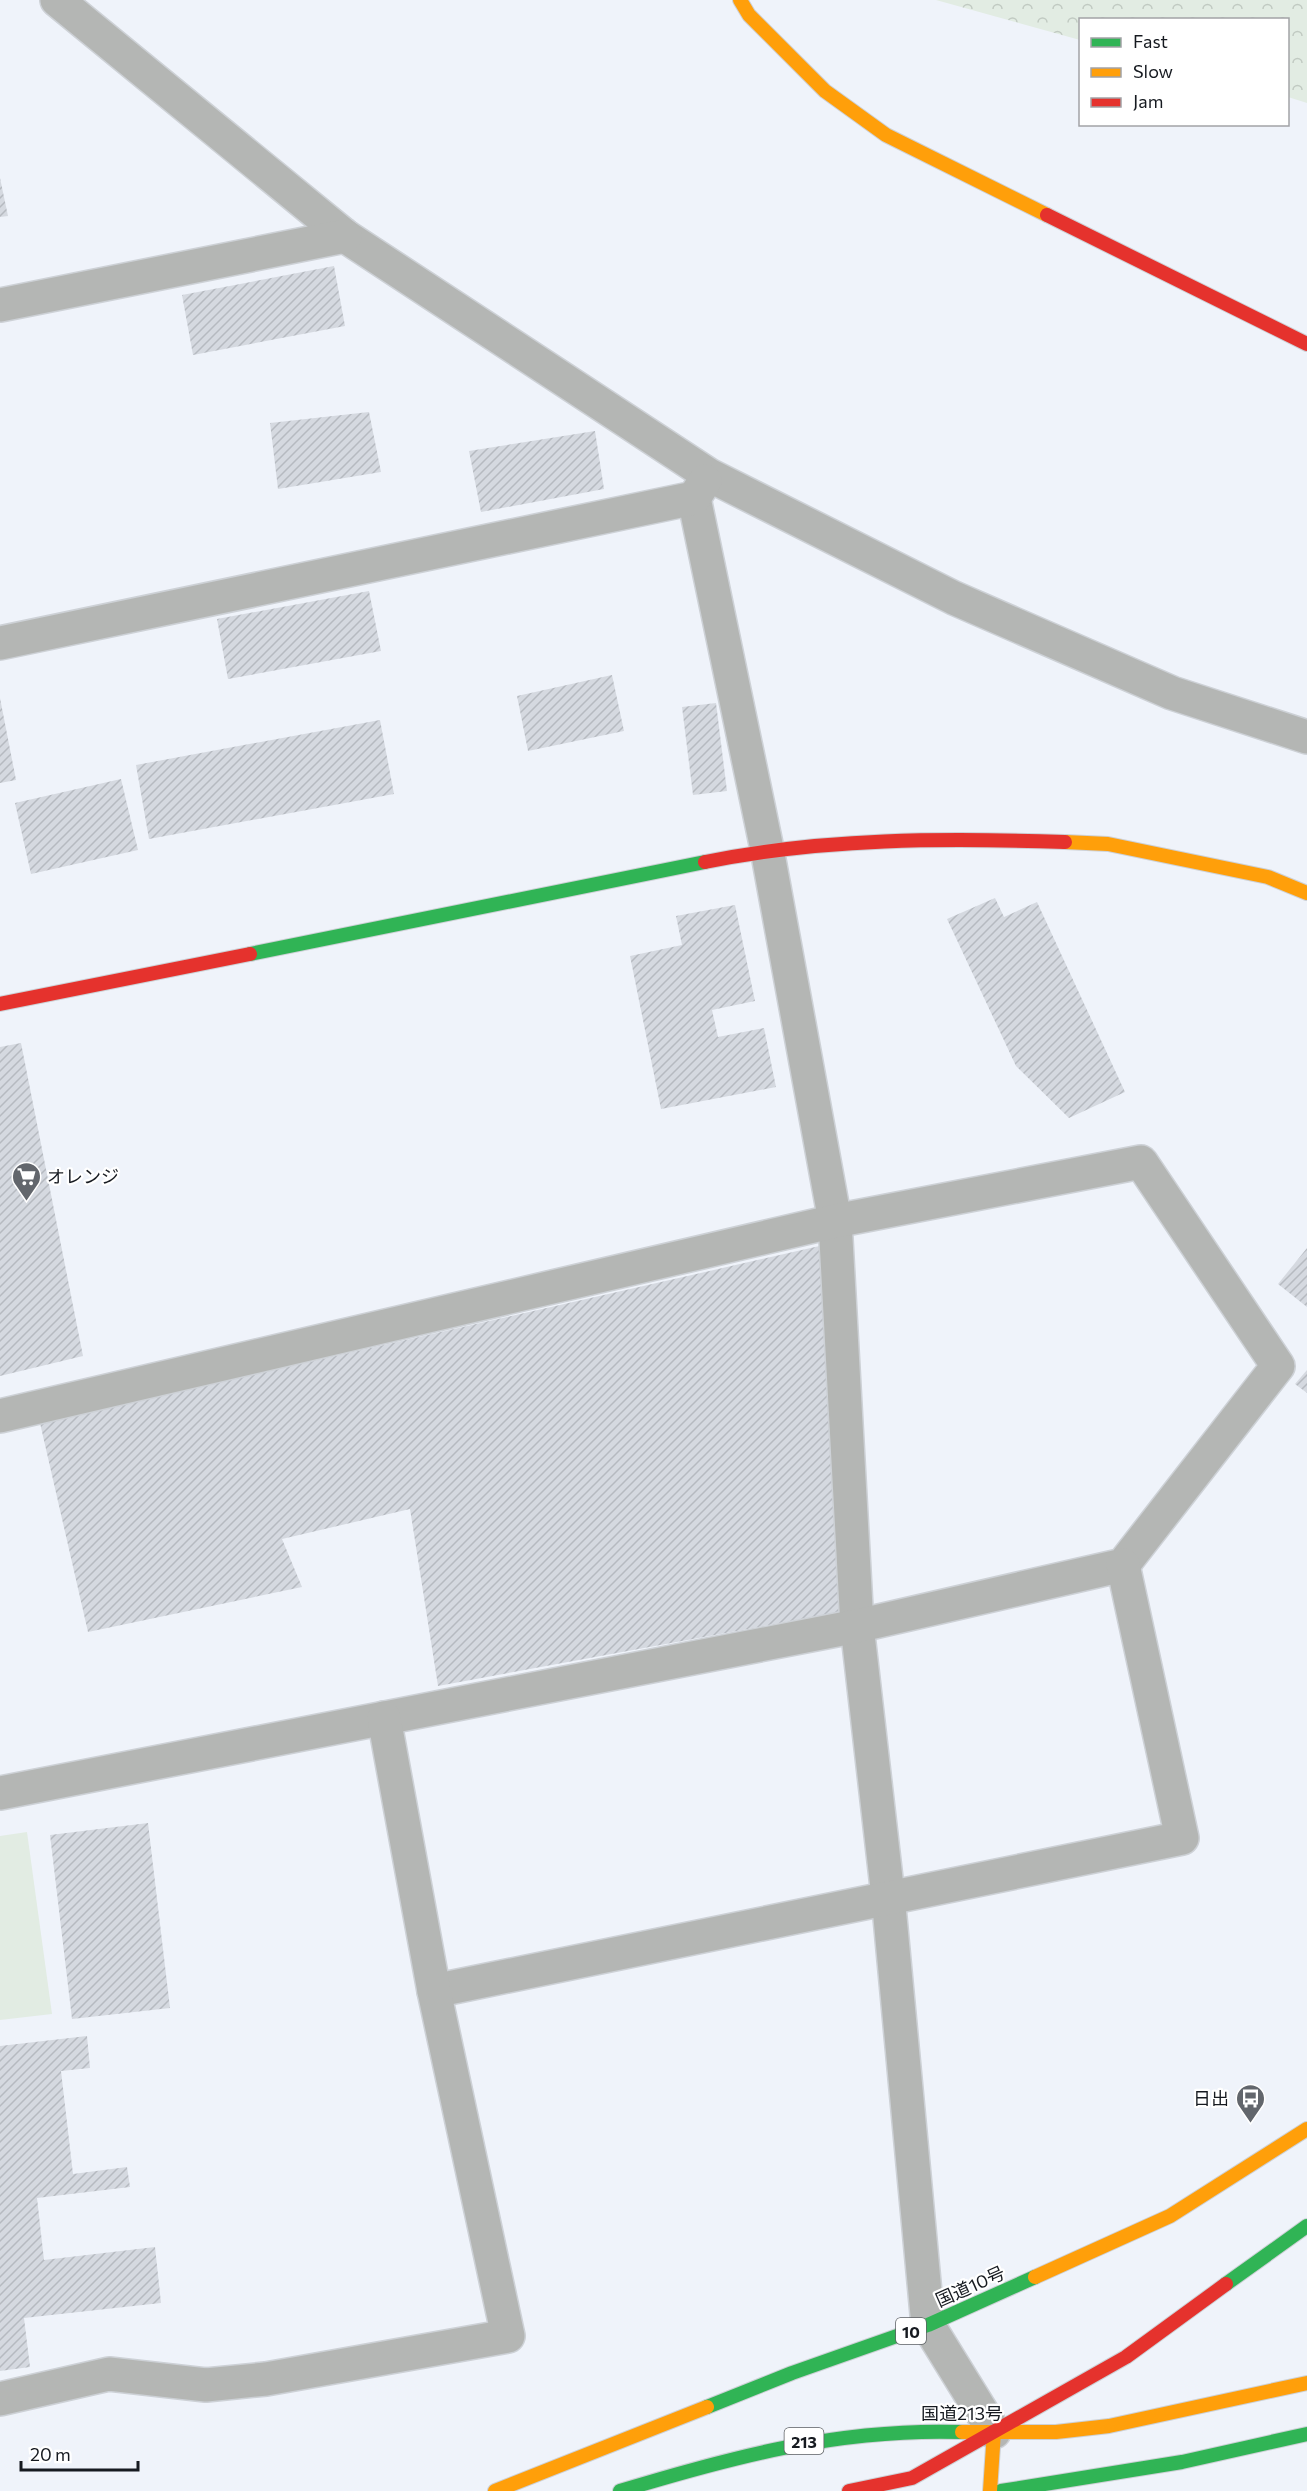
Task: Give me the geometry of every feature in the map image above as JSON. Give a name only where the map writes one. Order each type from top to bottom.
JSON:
[{"type":"main road","points":[[740,0],[749,15],[825,91],[885,135],[1307,344]]},
{"type":"main road","points":[[0,1004],[767,849],[952,838],[1108,844],[1268,877],[1307,893]]},
{"type":"main road","name":"国道10号","points":[[495,2491],[792,2373],[928,2325],[1170,2216],[1307,2129]]},
{"type":"main road","points":[[849,2491],[912,2478],[1126,2357],[1307,2226]]},
{"type":"main road","name":"国道213号","points":[[620,2491],[754,2451],[814,2439],[886,2432],[1080,2430],[1168,2415],[1307,2383]]},
{"type":"main road","points":[[990,2491],[994,2432]]},
{"type":"main road","points":[[1001,2491],[1182,2462],[1307,2434]]},
{"type":"street","points":[[57,0],[345,236],[701,487],[1172,693],[1307,737]]},
{"type":"street","points":[[0,305],[345,236]]},
{"type":"street","points":[[0,643],[701,487]]},
{"type":"street","points":[[701,487],[835,1221],[856,1626],[888,1896],[928,2325],[994,2432]]},
{"type":"street","points":[[0,1416],[835,1221],[1141,1162],[1278,1366],[1123,1565],[856,1626],[0,1793]]},
{"type":"street","points":[[434,1991],[888,1896],[1182,1838],[1123,1565]]},
{"type":"street","points":[[0,2399],[109,2374],[206,2385],[266,2379],[508,2336],[434,1991],[384,1718]]},
{"type":"green space","points":[[936,0],[1307,0],[1307,103],[1289,97],[1289,18],[1079,18],[1079,40]]},
{"type":"green space","points":[[27,1832],[52,2014],[0,2020],[0,1836]]},
{"type":"building","points":[[0,178],[8,216],[0,217]]},
{"type":"building","points":[[334,266],[345,326],[193,355],[182,295]]},
{"type":"building","points":[[369,412],[381,472],[278,489],[270,423]]},
{"type":"building","points":[[595,431],[604,489],[481,512],[469,451]]},
{"type":"building","points":[[369,591],[381,651],[228,679],[217,619]]},
{"type":"building","points":[[612,675],[624,731],[528,751],[517,696]]},
{"type":"building","points":[[0,698],[16,780],[0,783]]},
{"type":"building","points":[[716,703],[727,791],[693,795],[682,707]]},
{"type":"building","points":[[380,720],[394,794],[149,839],[136,765]]},
{"type":"building","points":[[121,779],[138,850],[31,874],[15,803]]},
{"type":"building","points":[[995,898],[1004,917],[1037,902],[1125,1092],[1069,1118],[1016,1066],[947,919]]},
{"type":"building","points":[[735,905],[755,1001],[712,1010],[718,1037],[764,1028],[776,1087],[661,1109],[630,956],[682,945],[676,916]]},
{"type":"building","name":"オレンジ","points":[[21,1043],[83,1356],[0,1376],[0,1047]]},
{"type":"building","points":[[824,1245],[845,1611],[438,1686],[410,1509],[282,1539],[302,1587],[88,1632],[40,1423]]},
{"type":"building","points":[[1307,1248],[1307,1307],[1278,1284]]},
{"type":"building","points":[[1307,1370],[1307,1393],[1295,1384]]},
{"type":"building","points":[[148,1823],[170,2008],[72,2019],[50,1835]]},
{"type":"building","points":[[87,2036],[90,2068],[61,2071],[73,2174],[127,2167],[130,2187],[37,2198],[44,2260],[155,2247],[161,2303],[24,2318],[30,2367],[0,2371],[0,2046]]},
{"type":"traffic: fast","points":[[250,954],[705,862]]},
{"type":"traffic: fast","points":[[1226,2284],[1307,2226]]},
{"type":"traffic: fast","points":[[707,2407],[792,2373],[928,2325],[1035,2277]]},
{"type":"traffic: fast","points":[[620,2491],[705,2466],[789,2447],[874,2435],[962,2432]]},
{"type":"traffic: fast","points":[[1001,2491],[1182,2462],[1307,2434]]},
{"type":"traffic: slow","points":[[740,0],[749,15],[825,91],[886,135],[1047,215]]},
{"type":"traffic: slow","points":[[1065,842],[1108,844],[1268,877],[1307,893]]},
{"type":"traffic: slow","points":[[1035,2277],[1170,2216],[1307,2129]]},
{"type":"traffic: slow","points":[[962,2432],[1056,2432],[1109,2426],[1307,2383]]},
{"type":"traffic: slow","points":[[495,2491],[707,2407]]},
{"type":"traffic: slow","points":[[990,2491],[994,2432]]},
{"type":"traffic: jam","points":[[1047,215],[1307,344]]},
{"type":"traffic: jam","points":[[705,862],[749,854],[839,844],[929,840],[1065,842]]},
{"type":"traffic: jam","points":[[0,1004],[250,954]]},
{"type":"traffic: jam","points":[[849,2491],[912,2478],[1126,2357],[1226,2284]]},
{"type":"place","name":"オレンジ","points":[[26,1202]]},
{"type":"place","name":"日出","points":[[1250,2124]]}]
